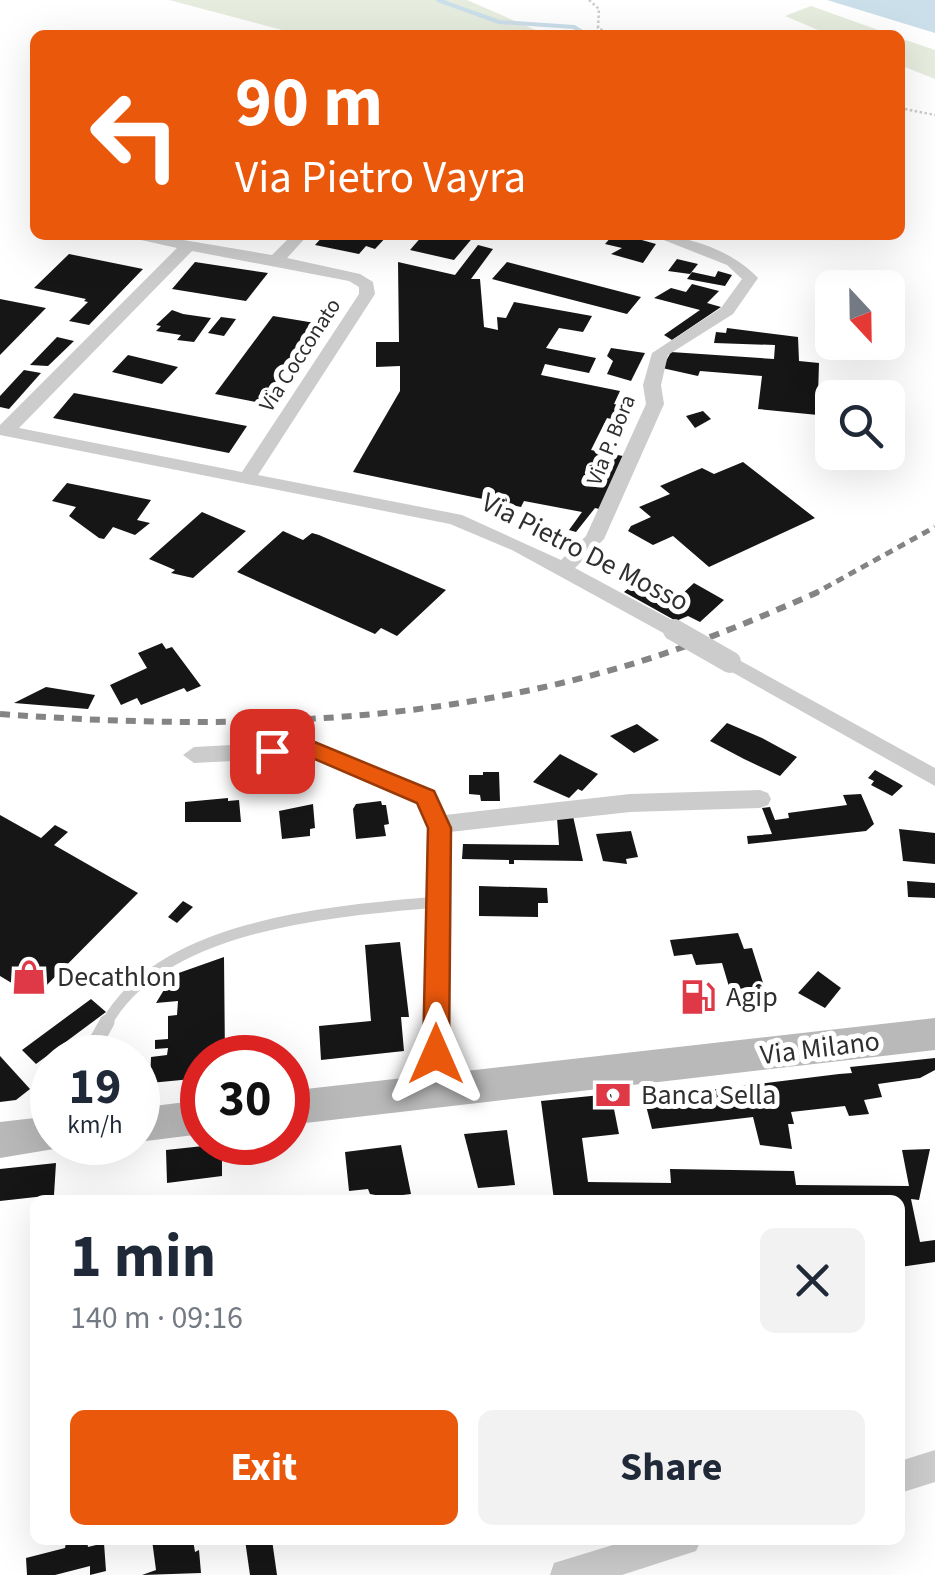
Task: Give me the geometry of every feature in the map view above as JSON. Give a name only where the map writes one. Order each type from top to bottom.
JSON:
[{"type":"main road","name":"Via Milano","points":[[310,1105],[935,1034]]},
{"type":"street","points":[[158,240],[276,260],[295,240]]},
{"type":"street","name":"Via P. Bora","points":[[562,570],[594,539],[655,404],[652,385],[660,353],[728,311],[750,278],[732,262],[673,240]]},
{"type":"street","points":[[3,430],[189,245]]},
{"type":"street","name":"Via Cocconato","points":[[247,478],[367,294],[366,284],[354,277],[276,260]]},
{"type":"street","name":"Via Pietro De Mosso","points":[[3,430],[455,519],[485,529],[674,630],[935,778]]},
{"type":"street","points":[[194,755],[312,749],[426,797],[439,828],[436,1091]]},
{"type":"street","points":[[439,828],[450,822],[630,803],[760,799]]},
{"type":"street","points":[[905,1475],[935,1466]]},
{"type":"street","points":[[566,1575],[668,1545]]},
{"type":"lane","points":[[101,1035],[130,988],[207,944],[352,909],[438,902]]},
{"type":"path","points":[[589,0],[599,9],[598,28],[602,30]]},
{"type":"path","points":[[905,109],[935,116]]},
{"type":"shaded area","points":[[169,0],[467,0],[536,30],[282,30]]},
{"type":"shaded area","points":[[811,6],[878,30],[818,30],[785,16]]},
{"type":"shaded area","points":[[905,40],[935,50],[935,79],[905,67]]},
{"type":"water","points":[[827,0],[935,0],[935,33]]},
{"type":"building","points":[[320,240],[383,240],[375,249],[366,246],[359,254],[315,245]]},
{"type":"building","points":[[419,240],[471,240],[454,260],[410,250]]},
{"type":"building","points":[[609,240],[642,240],[656,244],[643,263],[611,254],[622,248],[605,244]]},
{"type":"building","points":[[478,245],[493,249],[471,279],[480,279],[484,327],[498,330],[497,317],[506,318],[514,302],[592,316],[583,332],[559,328],[546,348],[596,358],[589,373],[545,364],[541,375],[620,391],[614,404],[626,407],[620,421],[607,418],[591,450],[623,456],[599,509],[595,508],[576,532],[569,530],[582,512],[524,501],[521,507],[353,472],[400,391],[400,366],[376,367],[376,342],[399,342],[398,262],[455,275]]},
{"type":"building","points":[[69,254],[143,269],[89,325],[69,321],[88,302],[86,299],[34,288]]},
{"type":"building","points":[[677,259],[698,264],[690,274],[668,271]]},
{"type":"building","points":[[195,262],[268,273],[246,301],[172,289]]},
{"type":"building","points":[[507,262],[641,297],[627,314],[492,279]]},
{"type":"building","points":[[718,271],[732,275],[725,286],[687,279],[692,272],[715,277]]},
{"type":"building","points":[[692,284],[719,291],[707,303],[721,307],[672,340],[664,335],[700,310],[654,298],[671,288],[686,292]]},
{"type":"building","points":[[0,299],[46,308],[0,355]]},
{"type":"building","points":[[172,310],[211,318],[194,342],[177,340],[181,335],[156,331],[161,326],[156,325]]},
{"type":"building","points":[[273,316],[321,324],[266,404],[215,394]]},
{"type":"building","points":[[221,317],[236,319],[224,336],[208,333]]},
{"type":"building","points":[[727,328],[798,337],[799,361],[819,363],[815,415],[758,409],[762,376],[700,371],[698,376],[662,368],[671,352],[774,359],[775,345],[714,343],[716,332],[726,333]]},
{"type":"building","points":[[57,337],[74,341],[48,366],[30,365]]},
{"type":"building","points":[[611,348],[645,353],[631,381],[607,374],[613,361],[607,356]]},
{"type":"building","points":[[128,355],[178,367],[162,384],[112,372]]},
{"type":"building","points":[[24,370],[41,373],[9,409],[0,407],[0,396]]},
{"type":"building","points":[[74,393],[247,426],[229,453],[53,418]]},
{"type":"building","points":[[703,411],[711,419],[695,428],[686,416]]},
{"type":"building","points":[[743,462],[815,518],[709,567],[673,536],[653,545],[628,531],[651,517],[639,507],[670,494],[660,486],[702,468],[714,474]]},
{"type":"building","points":[[67,483],[151,500],[137,520],[150,523],[135,535],[113,527],[104,539],[99,538],[69,516],[76,507],[52,501]]},
{"type":"building","points":[[202,512],[246,531],[193,578],[171,573],[175,570],[149,559]]},
{"type":"building","points":[[283,531],[303,540],[312,533],[319,535],[446,590],[397,636],[381,628],[375,634],[237,572]]},
{"type":"building","points":[[636,582],[649,594],[658,585],[680,596],[694,583],[724,600],[700,622],[688,616],[676,621],[624,592]]},
{"type":"building","points":[[162,643],[166,649],[172,647],[201,686],[187,692],[184,688],[141,705],[137,698],[121,705],[110,685],[147,668],[138,653]]},
{"type":"building","points":[[46,687],[95,695],[88,709],[14,703]]},
{"type":"building","points":[[727,723],[797,757],[780,776],[744,759],[710,741]]},
{"type":"building","points":[[637,724],[659,740],[634,753],[610,736]]},
{"type":"building","points":[[560,754],[598,774],[569,798],[533,782]]},
{"type":"building","points":[[875,770],[903,786],[892,796],[871,785],[874,781],[868,778]]},
{"type":"building","points":[[499,772],[500,801],[481,801],[480,795],[469,794],[469,775]]},
{"type":"building","points":[[861,794],[874,824],[866,831],[748,844],[747,836],[772,834],[762,808],[770,807],[775,820],[789,818],[788,813],[847,805],[843,795]]},
{"type":"building","points":[[239,800],[241,822],[185,822],[185,802]]},
{"type":"building","points":[[381,801],[386,805],[389,824],[384,825],[386,836],[356,839],[356,804]]},
{"type":"building","points":[[313,804],[315,828],[310,829],[310,836],[282,839],[279,811]]},
{"type":"building","points":[[0,815],[41,838],[55,825],[68,832],[54,845],[138,893],[35,997],[0,976]]},
{"type":"building","points":[[573,816],[583,861],[514,860],[514,864],[509,864],[509,860],[462,859],[463,844],[559,845],[557,818]]},
{"type":"building","points":[[899,829],[935,833],[935,864],[903,861]]},
{"type":"building","points":[[631,831],[638,857],[626,859],[627,864],[603,861],[596,834]]},
{"type":"building","points":[[907,881],[935,883],[935,898],[908,897]]},
{"type":"building","points":[[479,886],[547,888],[548,903],[538,903],[538,917],[479,916]]},
{"type":"building","points":[[183,901],[193,907],[177,923],[168,917]]},
{"type":"building","points":[[738,933],[744,949],[752,948],[764,986],[730,990],[722,963],[696,965],[692,954],[674,956],[670,940]]},
{"type":"building","points":[[400,942],[409,1017],[401,1017],[404,1051],[321,1060],[319,1026],[371,1021],[365,945]]},
{"type":"building","points":[[224,957],[225,1035],[180,1035],[180,1080],[160,1082],[160,1056],[167,1055],[168,1048],[160,1049],[160,1040],[168,1039],[168,1016],[177,1015],[178,1001],[156,1003],[173,975]]},
{"type":"building","points":[[818,971],[841,988],[825,1008],[798,993]]},
{"type":"building","points":[[91,999],[106,1012],[75,1035],[42,1035]]},
{"type":"building","points":[[0,1056],[30,1089],[16,1100],[0,1102]]},
{"type":"building","points":[[935,1058],[935,1070],[920,1078],[878,1084],[882,1097],[864,1100],[869,1114],[849,1116],[845,1106],[791,1112],[794,1124],[788,1124],[792,1149],[760,1145],[753,1117],[652,1129],[644,1098],[852,1073],[850,1067]]},
{"type":"building","points":[[611,1094],[619,1134],[582,1138],[588,1182],[671,1183],[670,1169],[794,1171],[796,1185],[909,1186],[902,1150],[930,1149],[919,1200],[911,1199],[920,1242],[935,1240],[935,1262],[905,1266],[905,1195],[553,1195],[541,1101]]},
{"type":"building","points":[[507,1130],[515,1185],[478,1188],[464,1134]]},
{"type":"building","points":[[401,1145],[411,1194],[349,1191],[345,1152]]},
{"type":"building","points":[[180,1148],[180,1165],[222,1165],[222,1176],[167,1183],[166,1150]]},
{"type":"building","points":[[56,1165],[54,1195],[0,1201],[0,1169]]},
{"type":"building","points":[[104,1545],[106,1571],[90,1575],[90,1566],[55,1575],[27,1575],[26,1558],[65,1548]]},
{"type":"building","points":[[153,1545],[194,1545],[195,1552],[199,1550],[201,1573],[142,1575],[156,1570]]},
{"type":"building","points":[[246,1545],[273,1545],[277,1575],[250,1575]]},
{"type":"waterway","points":[[438,0],[499,22],[579,30]]},
{"type":"railway","points":[[816,593],[935,527]]},
{"type":"railway","points":[[0,714],[228,722],[380,713],[455,704],[632,664],[816,593]]},
{"type":"railway","points":[[812,595],[816,593]]},
{"type":"place","name":"Decathlon","points":[[29,977]]},
{"type":"place","name":"Agip","points":[[698,997]]},
{"type":"place","name":"Banca Sella","points":[[613,1095]]},
{"type":"route","points":[[272,751],[312,749],[426,797],[439,828],[436,1054]]}]
